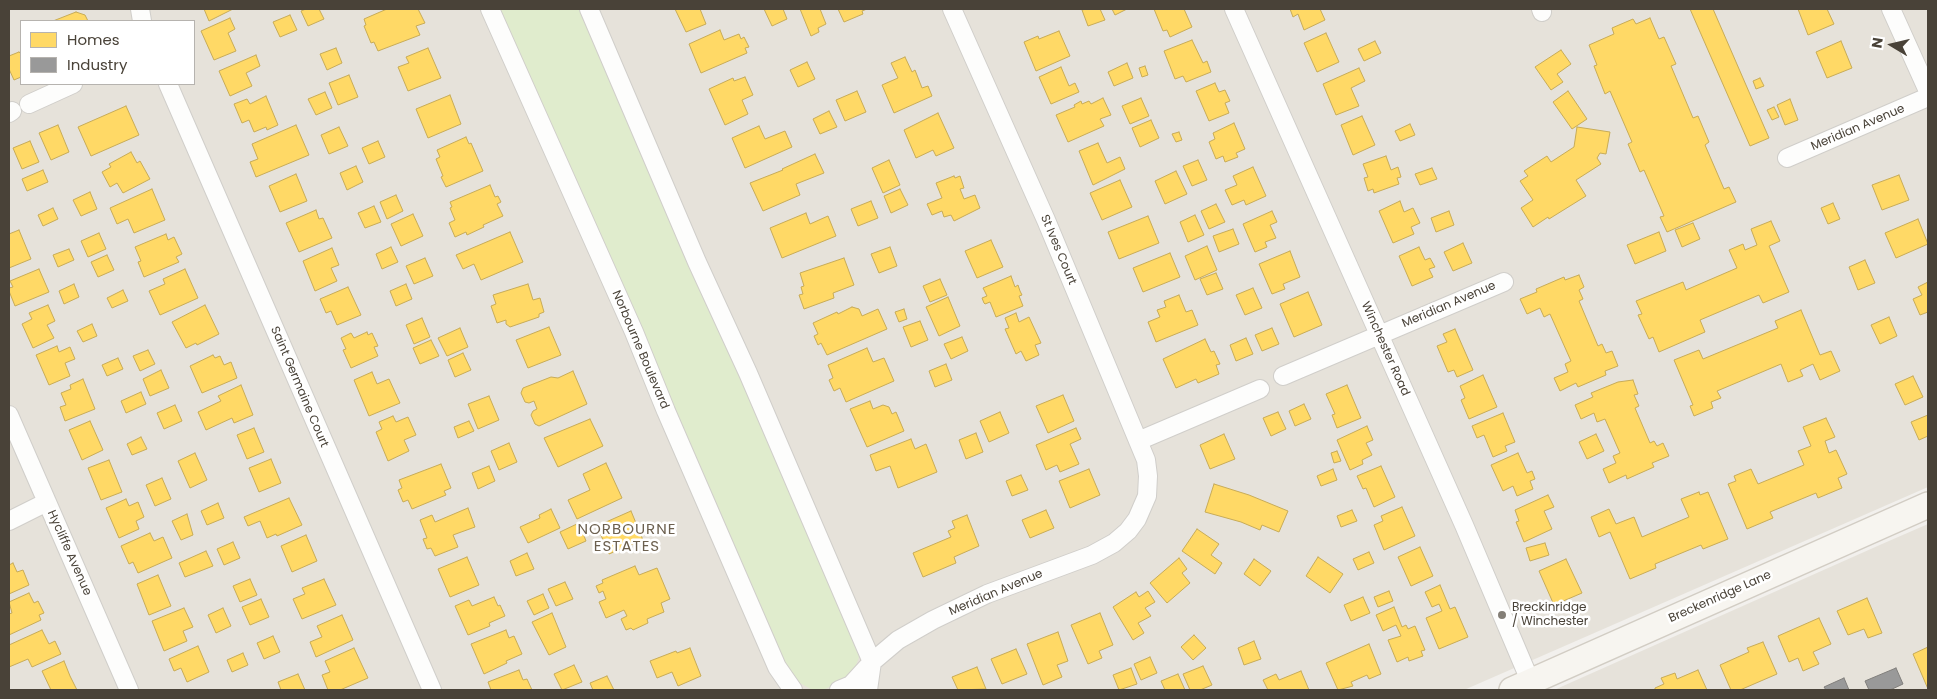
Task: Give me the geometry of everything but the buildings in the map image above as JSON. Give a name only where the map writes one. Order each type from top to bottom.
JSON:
[{"type":"main road","name":"Breckenridge Lane","points":[[1525,687],[1928,505]]},
{"type":"street","name":"Norbourne Boulevard","points":[[490,9],[634,332],[666,411],[777,667],[793,690]]},
{"type":"street","points":[[589,9],[697,262],[748,373],[872,662],[868,690]]},
{"type":"street","name":"St Ives Court","points":[[952,9],[1046,220],[1146,460],[1148,476],[1147,496]]},
{"type":"street","name":"Winchester Road","points":[[1234,9],[1464,526],[1525,687]]},
{"type":"street","points":[[1891,9],[1928,91]]},
{"type":"street","points":[[29,104],[71,85]]},
{"type":"street","name":"Saint Germaine Court","points":[[168,85],[432,690]]},
{"type":"street","name":"Meridian Avenue","points":[[1787,158],[1928,97]]},
{"type":"street","name":"Meridian Avenue","points":[[1283,376],[1504,282]]},
{"type":"street","points":[[1138,441],[1260,389]]},
{"type":"street","name":"Hycliffe Avenue","points":[[9,415],[129,690]]},
{"type":"street","name":"Meridian Avenue","points":[[839,690],[851,686],[872,662],[898,640],[933,620],[988,594],[1092,555],[1114,543],[1128,531],[1137,519],[1147,496]]},
{"type":"street","points":[[9,520],[46,502]]},
{"type":"shaded area","name":"NORBOURNE ESTATES","points":[[9,9],[1928,9],[1928,487],[1464,690],[9,690]]},
{"type":"shaded area","points":[[1928,524],[1928,690],[1554,690],[1882,544]]},
{"type":"green space","points":[[499,9],[581,9],[857,646],[859,657],[855,668],[844,680],[835,685],[825,689],[811,689],[798,682],[786,666]]},
{"type":"place","name":"Breckinridge / Winchester","points":[[1502,615]]},
{"type":"district","name":"NORBOURNE ESTATES","points":[[627,538]]}]
